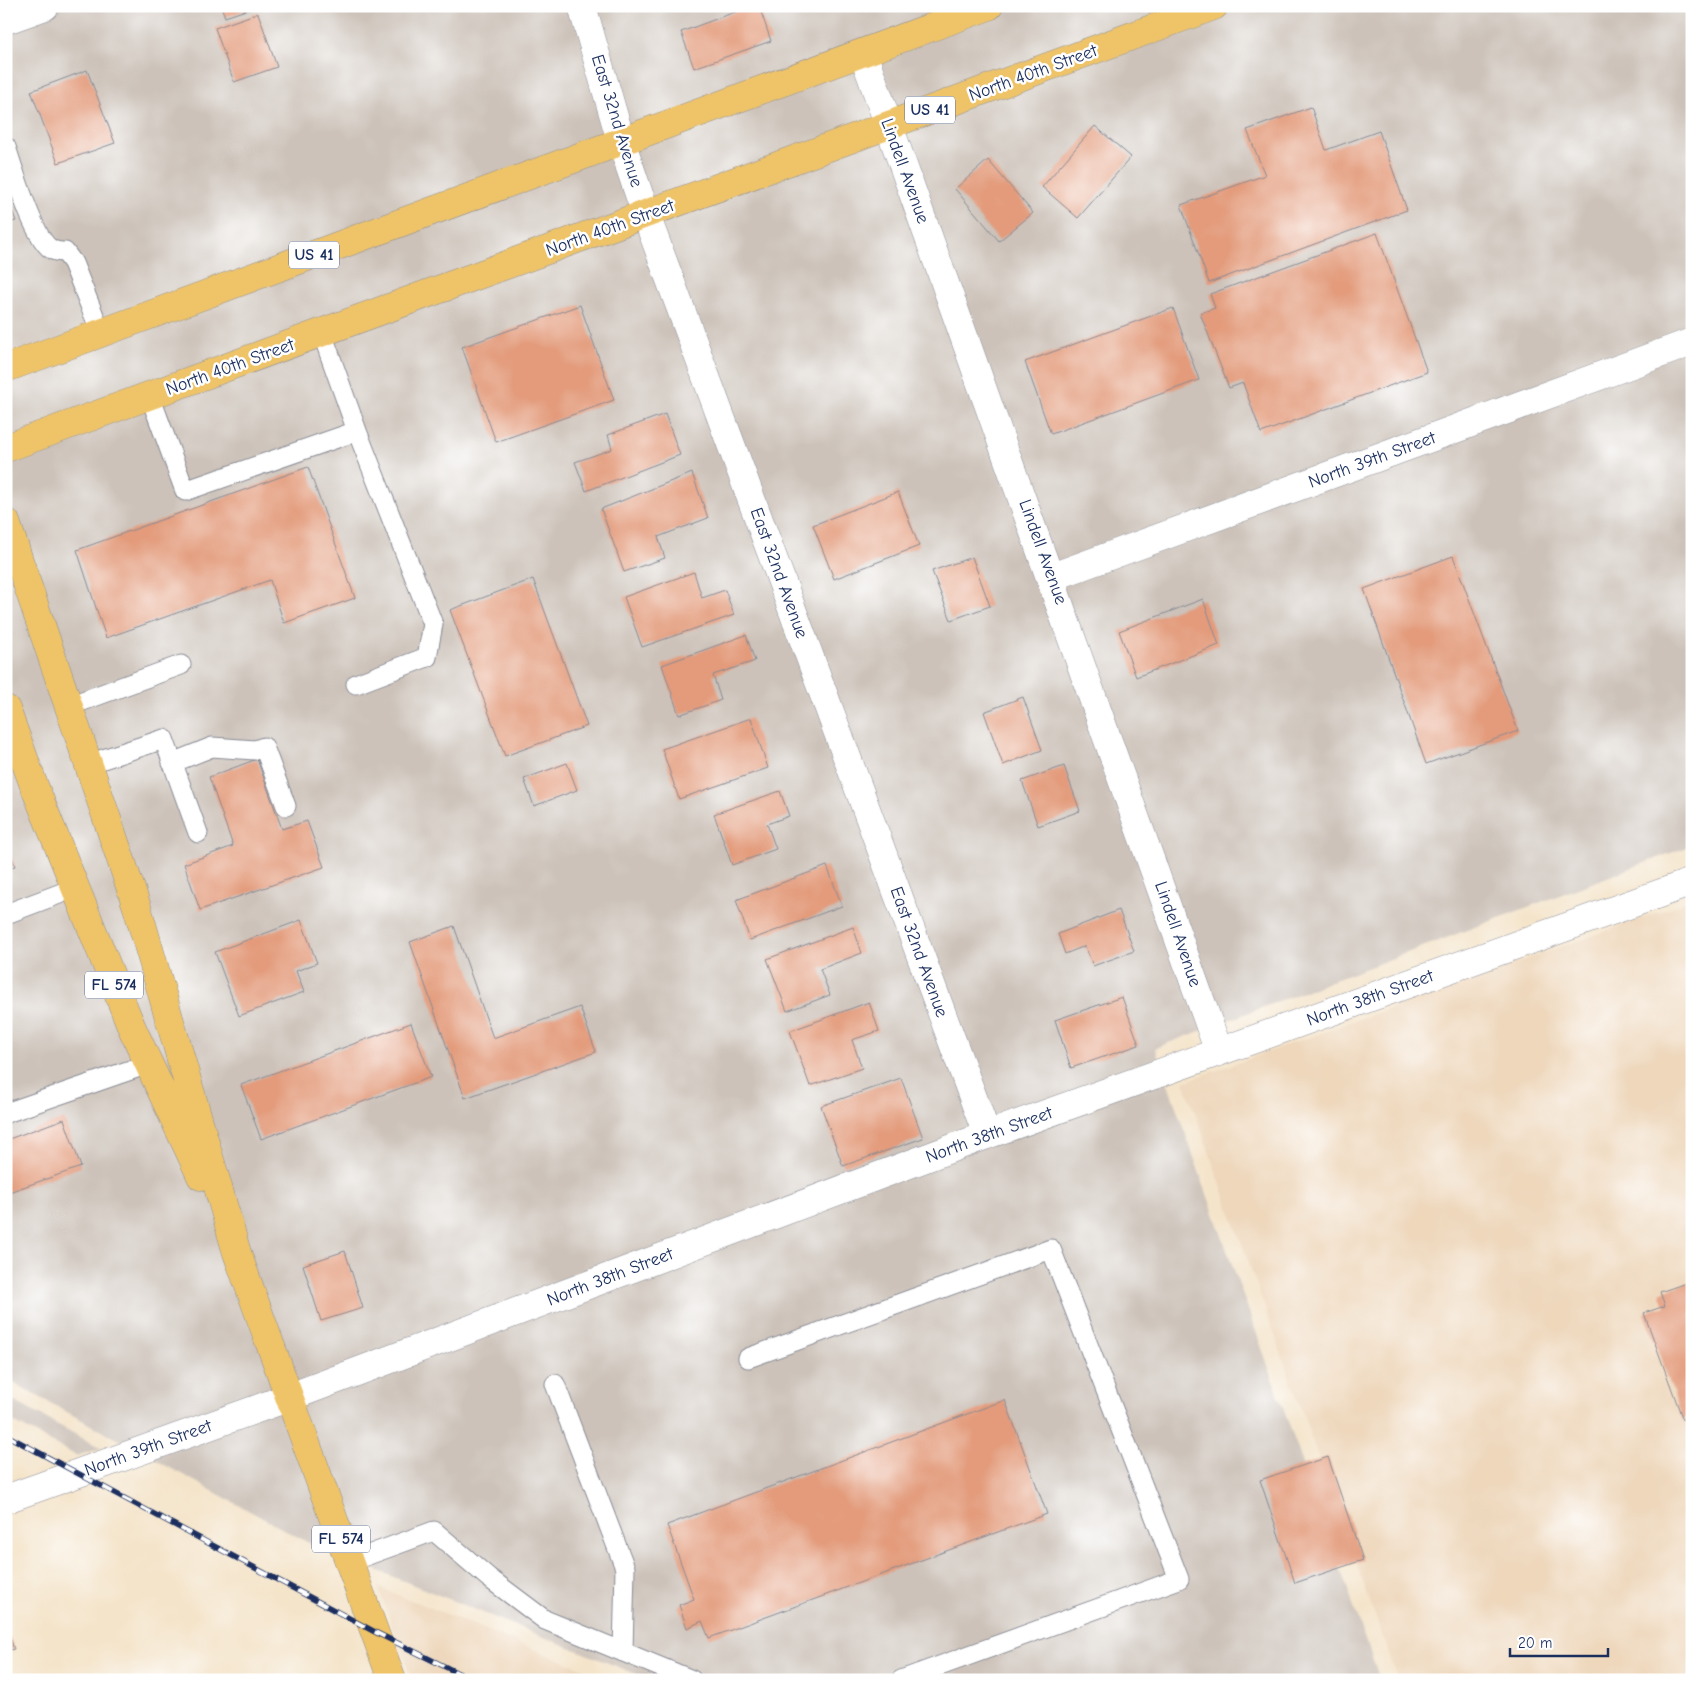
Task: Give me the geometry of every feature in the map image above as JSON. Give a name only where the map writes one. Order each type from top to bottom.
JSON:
[{"type":"main road","name":"US 41","points":[[6,368],[989,6]]},
{"type":"main road","name":"North 40th Street","points":[[6,448],[1214,6]]},
{"type":"main road","name":"FL 574","points":[[6,522],[137,907],[237,1253],[392,1680]]},
{"type":"main road","name":"FL 574","points":[[6,709],[75,888],[148,1064],[237,1253]]},
{"type":"street","points":[[6,20],[45,6]]},
{"type":"street","name":"East 32nd Avenue","points":[[582,6],[621,141],[646,215],[987,1135]]},
{"type":"street","name":"Lindell Avenue","points":[[864,53],[1220,1052]]},
{"type":"street","name":"North 39th Street","points":[[1052,577],[1692,342]]},
{"type":"street","name":"North 38th Street","points":[[290,1398],[987,1135],[1692,882]]},
{"type":"street","name":"North 39th Street","points":[[6,1499],[290,1398]]},
{"type":"lane","points":[[6,147],[33,222],[42,240],[52,250],[65,252],[73,264],[101,333]]},
{"type":"lane","points":[[322,333],[356,431],[433,624],[427,657],[356,684]]},
{"type":"lane","points":[[150,396],[185,491],[356,431]]},
{"type":"lane","points":[[70,706],[181,665]]},
{"type":"lane","points":[[88,764],[164,739],[198,833]]},
{"type":"lane","points":[[172,763],[212,747],[255,750],[264,747],[286,806]]},
{"type":"lane","points":[[6,914],[75,888]]},
{"type":"lane","points":[[6,1113],[148,1064]]},
{"type":"lane","points":[[748,1358],[1051,1249],[1179,1580],[901,1680]]},
{"type":"lane","points":[[556,1384],[625,1568],[623,1652]]},
{"type":"lane","points":[[349,1562],[434,1531],[489,1578],[545,1620],[692,1680]]},
{"type":"shaded area","points":[[6,6],[1692,6],[1692,845],[1155,1048],[1380,1680],[651,1680],[309,1543],[6,1379]]},
{"type":"shaded area","points":[[1692,900],[1692,1680],[1398,1680],[1184,1082]]},
{"type":"shaded area","points":[[6,1397],[101,1448],[77,1456],[6,1418]]},
{"type":"shaded area","points":[[378,1587],[611,1680],[412,1680]]},
{"type":"building","points":[[221,6],[255,6],[255,7],[225,17]]},
{"type":"building","points":[[751,6],[759,6],[771,41],[694,68],[681,32]]},
{"type":"building","points":[[258,13],[277,67],[234,82],[215,28]]},
{"type":"building","points":[[87,70],[115,143],[58,163],[31,91]]},
{"type":"building","points":[[1311,107],[1326,150],[1379,131],[1407,210],[1209,283],[1181,205],[1265,175],[1247,130]]},
{"type":"building","points":[[1095,126],[1131,157],[1078,218],[1042,187]]},
{"type":"building","points":[[988,160],[1033,213],[999,241],[955,189]]},
{"type":"building","points":[[6,194],[16,221],[6,224]]},
{"type":"building","points":[[1377,233],[1427,372],[1261,433],[1243,383],[1229,388],[1200,313],[1215,308],[1210,294]]},
{"type":"building","points":[[580,305],[614,400],[496,442],[462,347]]},
{"type":"building","points":[[1173,308],[1199,380],[1051,434],[1025,362]]},
{"type":"building","points":[[665,414],[680,455],[586,491],[575,462],[612,449],[608,435]]},
{"type":"building","points":[[308,467],[355,598],[284,623],[270,580],[106,638],[77,550]]},
{"type":"building","points":[[692,473],[708,518],[658,537],[665,558],[624,572],[601,509]]},
{"type":"building","points":[[898,492],[919,546],[834,579],[813,525]]},
{"type":"building","points":[[1453,556],[1518,731],[1426,764],[1364,589]]},
{"type":"building","points":[[972,557],[990,606],[951,620],[932,571]]},
{"type":"building","points":[[694,572],[702,598],[725,590],[734,615],[642,647],[624,597]]},
{"type":"building","points":[[533,579],[587,726],[505,756],[450,610]]},
{"type":"building","points":[[1203,599],[1219,645],[1136,677],[1119,631]]},
{"type":"building","points":[[746,635],[755,661],[713,675],[721,700],[679,715],[662,665]]},
{"type":"building","points":[[1023,697],[1042,750],[1003,765],[984,712]]},
{"type":"building","points":[[751,718],[768,768],[679,799],[662,749]]},
{"type":"building","points":[[257,759],[282,829],[307,821],[324,867],[200,910],[184,864],[233,846],[209,777]]},
{"type":"building","points":[[567,763],[577,790],[534,806],[524,779]]},
{"type":"building","points":[[1064,766],[1080,811],[1038,826],[1022,781]]},
{"type":"building","points":[[780,791],[789,816],[767,824],[776,849],[732,865],[714,814]]},
{"type":"building","points":[[6,842],[15,866],[6,870]]},
{"type":"building","points":[[827,866],[842,906],[750,940],[736,900]]},
{"type":"building","points":[[1119,910],[1134,951],[1093,966],[1085,946],[1065,954],[1058,934]]},
{"type":"building","points":[[301,920],[317,963],[296,971],[304,992],[239,1016],[215,952]]},
{"type":"building","points":[[454,926],[493,1038],[580,1007],[596,1052],[465,1098],[410,942]]},
{"type":"building","points":[[853,927],[862,953],[820,969],[830,995],[787,1011],[767,959]]},
{"type":"building","points":[[1122,997],[1139,1045],[1071,1068],[1055,1020]]},
{"type":"building","points":[[869,1002],[879,1031],[852,1040],[862,1068],[810,1086],[790,1031]]},
{"type":"building","points":[[411,1023],[431,1077],[261,1139],[241,1085]]},
{"type":"building","points":[[901,1078],[923,1138],[843,1166],[821,1106]]},
{"type":"building","points":[[64,1119],[81,1167],[6,1193],[6,1140]]},
{"type":"building","points":[[345,1251],[363,1308],[321,1321],[303,1265]]},
{"type":"building","points":[[1692,1281],[1692,1417],[1683,1420],[1644,1313],[1665,1306],[1660,1292]]},
{"type":"building","points":[[1005,1400],[1047,1514],[709,1638],[702,1621],[687,1628],[679,1605],[694,1599],[667,1525]]},
{"type":"building","points":[[1328,1457],[1363,1560],[1295,1583],[1260,1480]]},
{"type":"building","points":[[6,1628],[14,1649],[6,1651]]},
{"type":"railway","points":[[6,1435],[375,1632],[472,1680]]}]
